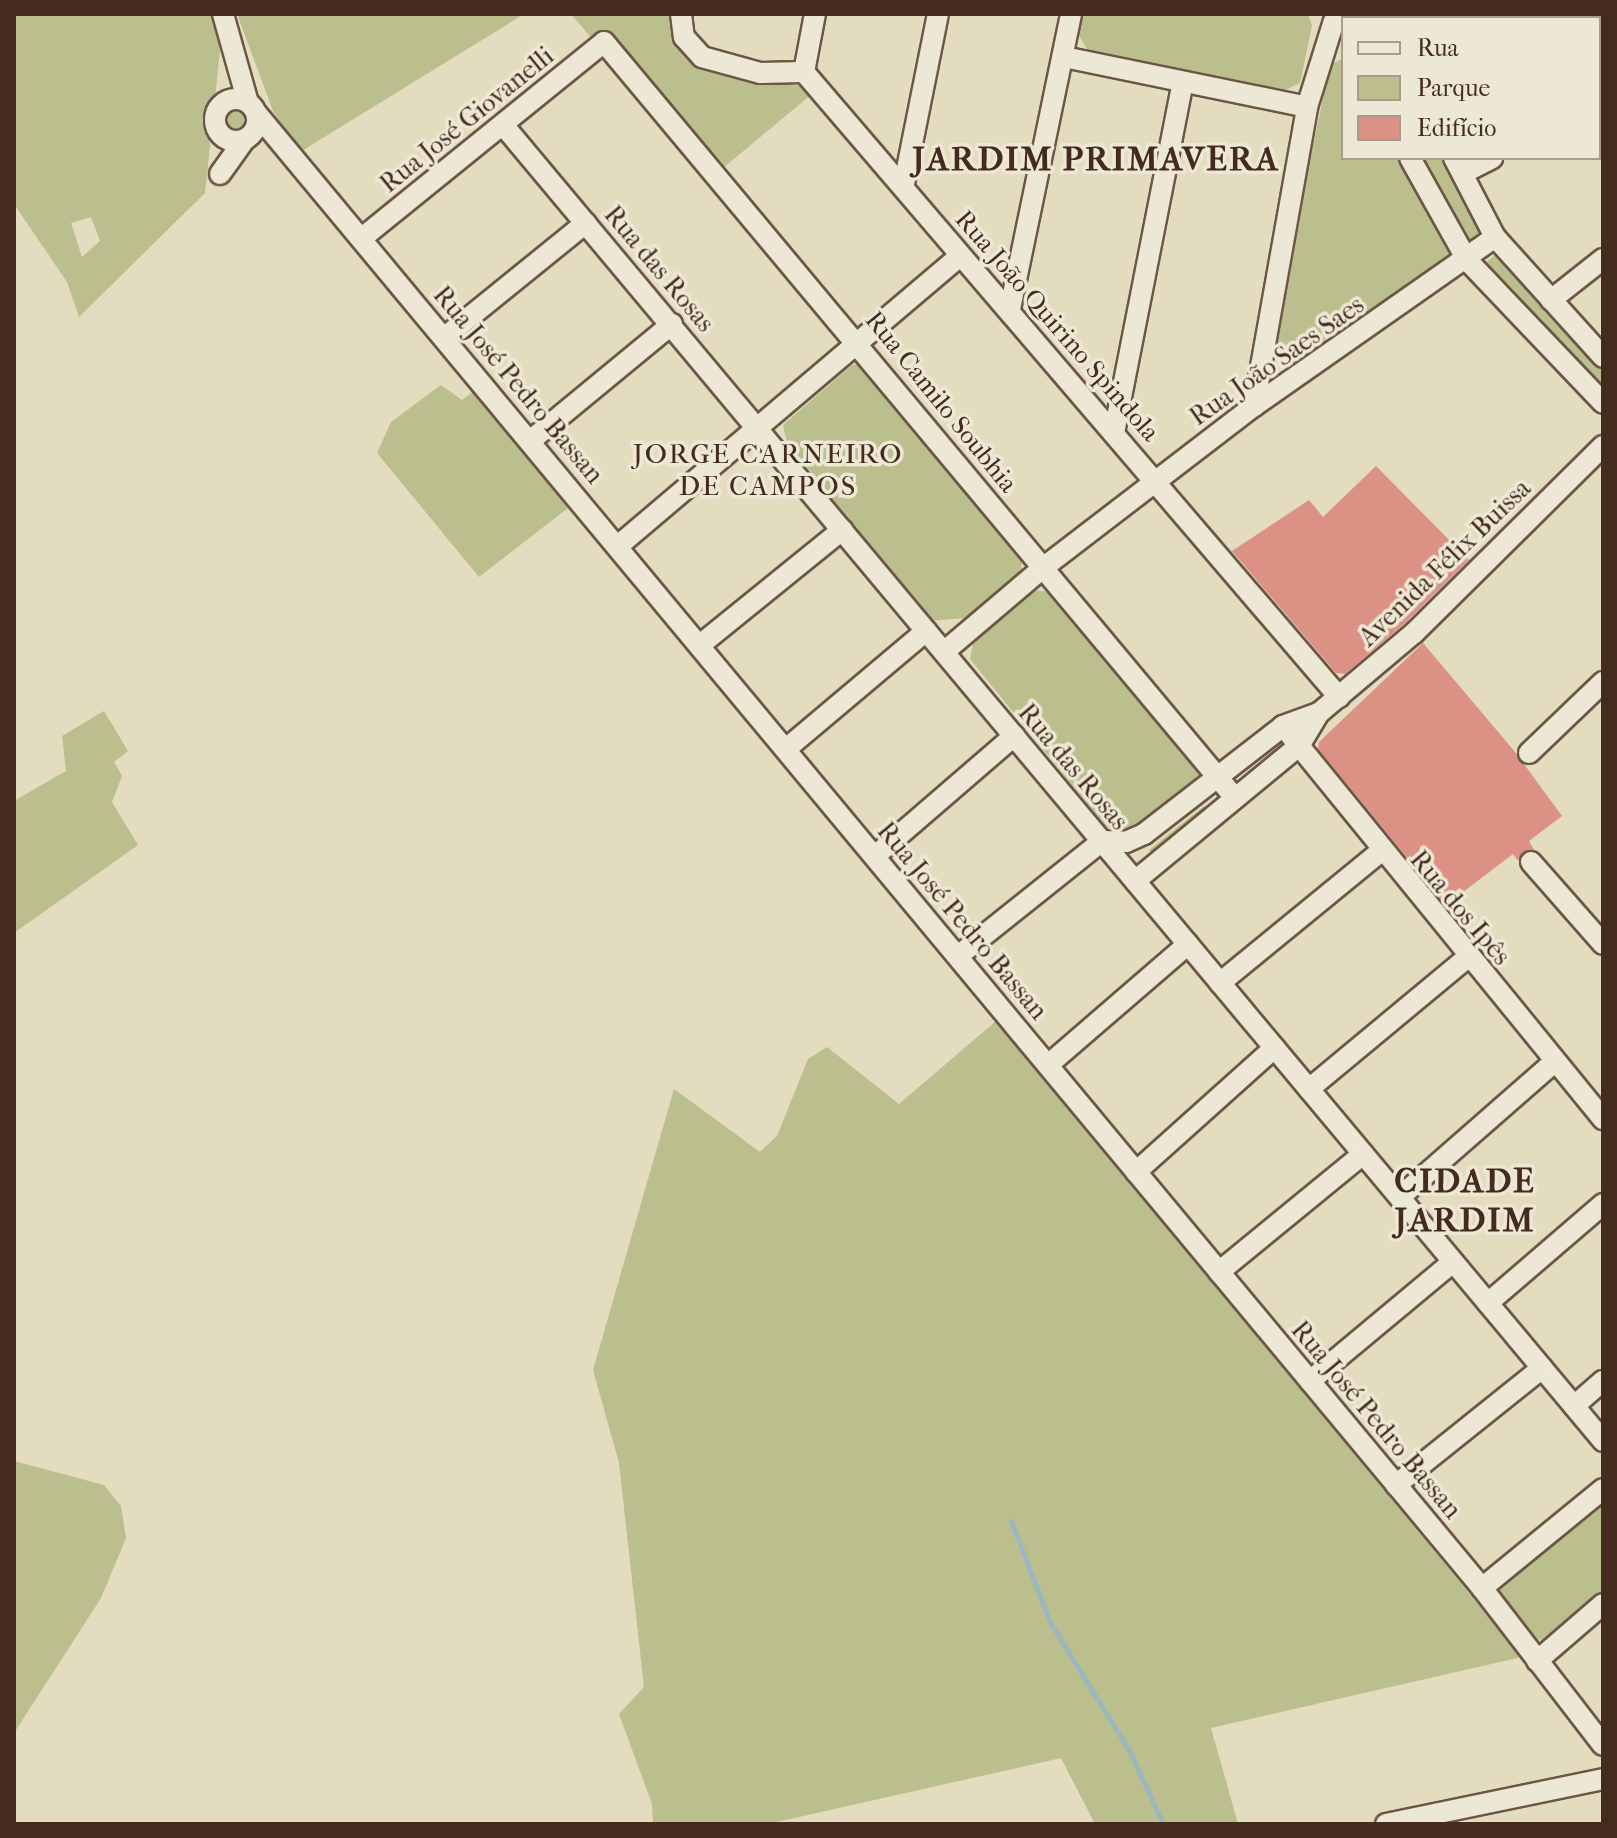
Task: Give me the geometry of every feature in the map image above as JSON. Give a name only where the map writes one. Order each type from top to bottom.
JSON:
[{"type":"street","points":[[223,14],[233,64],[251,120],[220,174],[217,111],[251,120]]},
{"type":"street","points":[[681,14],[684,37],[702,57],[760,73],[804,72],[815,14]]},
{"type":"street","points":[[904,184],[938,14]]},
{"type":"street","points":[[1010,309],[1071,14]]},
{"type":"street","points":[[1254,406],[1307,107],[1336,24]]},
{"type":"street","name":"Rua José Giovanelli","points":[[362,238],[604,42]]},
{"type":"street","name":"Rua Camilo Soubhia","points":[[604,42],[860,343],[1235,798]]},
{"type":"street","points":[[1064,57],[1307,107]]},
{"type":"street","name":"Rua João Quirino Spindola","points":[[804,72],[904,184],[959,257],[1010,309],[1339,697]]},
{"type":"street","points":[[1114,433],[1183,82]]},
{"type":"street","points":[[219,132],[230,140],[251,120]]},
{"type":"street","name":"Rua José Pedro Bassan","points":[[251,120],[362,238],[445,337],[1482,1588],[1603,1745]]},
{"type":"street","name":"Rua das Rosas","points":[[504,126],[1603,1441]]},
{"type":"street","points":[[1411,160],[1467,260],[1603,403]]},
{"type":"street","points":[[1482,160],[1458,165],[1495,237],[1603,357]]},
{"type":"street","points":[[445,337],[586,223]]},
{"type":"street","name":"Rua João Saes Saes","points":[[944,652],[1044,567],[1254,406],[1467,260],[1495,237]]},
{"type":"street","points":[[618,546],[959,257]]},
{"type":"street","points":[[1551,300],[1603,259]]},
{"type":"street","points":[[530,441],[672,324]]},
{"type":"street","name":"Avenida Félix Buissa","points":[[1102,841],[1126,842],[1144,834],[1283,726],[1319,713],[1414,633],[1603,446]]},
{"type":"street","points":[[700,645],[842,530]]},
{"type":"street","points":[[786,749],[926,631]]},
{"type":"street","points":[[1529,753],[1603,682]]},
{"type":"street","name":"Avenida Félix Buissa","points":[[1135,881],[1299,746],[1319,713]]},
{"type":"street","name":"Rua dos Ipês","points":[[1283,726],[1380,852],[1603,1119]]},
{"type":"street","points":[[875,856],[1014,736]]},
{"type":"street","points":[[958,956],[1102,841]]},
{"type":"street","points":[[1220,983],[1380,852]]},
{"type":"street","points":[[1531,862],[1603,944]]},
{"type":"street","points":[[1048,1065],[1188,944]]},
{"type":"street","points":[[1309,1089],[1467,958]]},
{"type":"street","points":[[1136,1172],[1274,1048]]},
{"type":"street","points":[[1400,1197],[1554,1062]]},
{"type":"street","points":[[1219,1272],[1363,1154]]},
{"type":"street","points":[[1488,1303],[1603,1204]]},
{"type":"street","points":[[1310,1381],[1453,1262]]},
{"type":"street","points":[[1396,1485],[1542,1368]]},
{"type":"street","points":[[1574,1406],[1603,1381]]},
{"type":"street","points":[[1482,1588],[1603,1489]]},
{"type":"street","points":[[1537,1661],[1603,1604]]},
{"type":"street","points":[[1386,1824],[1603,1779]]},
{"type":"green space","points":[[14,14],[214,14],[220,51],[205,193],[79,317],[67,282],[14,204]],"holes":[[[91,217],[100,241],[82,257],[71,223]]]},
{"type":"green space","points":[[237,14],[524,14],[300,152],[273,111]]},
{"type":"green space","points":[[571,14],[676,14],[680,39],[759,79],[806,87],[812,94],[723,168],[611,37],[593,40]]},
{"type":"green space","points":[[1081,14],[1308,14],[1312,26],[1300,83],[1283,91],[1087,49],[1078,34]]},
{"type":"green space","points":[[1341,60],[1341,160],[1401,160],[1453,256],[1301,366],[1288,364],[1272,343],[1330,65]]},
{"type":"green space","points":[[236,107],[246,111],[250,121],[246,131],[236,135],[226,131],[222,121],[226,111]]},
{"type":"green space","points":[[1419,160],[1445,160],[1482,227],[1480,238],[1464,240]]},
{"type":"green space","points":[[1498,253],[1603,366],[1603,392],[1485,271],[1485,263]]},
{"type":"green space","points":[[863,362],[1023,553],[1021,572],[966,618],[929,621],[787,442],[783,425],[852,365]]},
{"type":"green space","points":[[441,385],[462,400],[475,390],[572,505],[479,577],[377,453],[391,422]]},
{"type":"green space","points":[[1032,590],[1052,592],[1204,778],[1205,791],[1125,834],[1106,827],[970,659],[974,638]]},
{"type":"green space","points":[[104,711],[128,751],[114,762],[122,776],[112,802],[138,845],[14,933],[14,801],[66,771],[62,736]]},
{"type":"green space","points":[[1204,806],[1208,810],[1155,855],[1149,850]]},
{"type":"green space","points":[[996,1021],[1522,1657],[1211,1728],[1238,1824],[1095,1824],[1061,1758],[768,1824],[653,1824],[652,1804],[619,1714],[644,1687],[619,1463],[593,1370],[674,1089],[760,1152],[777,1136],[808,1059],[827,1047],[899,1104]]},
{"type":"green space","points":[[14,1461],[104,1485],[121,1506],[126,1538],[101,1598],[14,1733]]},
{"type":"green space","points":[[1603,1495],[1603,1591],[1545,1640],[1532,1639],[1495,1595],[1494,1585]]},
{"type":"building","points":[[1376,466],[1469,560],[1405,623],[1345,674],[1336,673],[1232,551],[1309,500],[1323,517]]},
{"type":"building","points":[[1423,643],[1516,753],[1562,816],[1529,841],[1534,850],[1523,852],[1518,861],[1513,854],[1446,905],[1318,749],[1319,742]]},
{"type":"waterway","points":[[1011,1521],[1050,1622],[1130,1752],[1163,1824]]},
{"type":"district","name":"JARDIM PRIMAVERA","points":[[1096,160]]},
{"type":"district","name":"JORGE CARNEIRO DE CAMPOS","points":[[768,470]]},
{"type":"district","name":"CIDADE JARDIM","points":[[1465,1200]]}]
